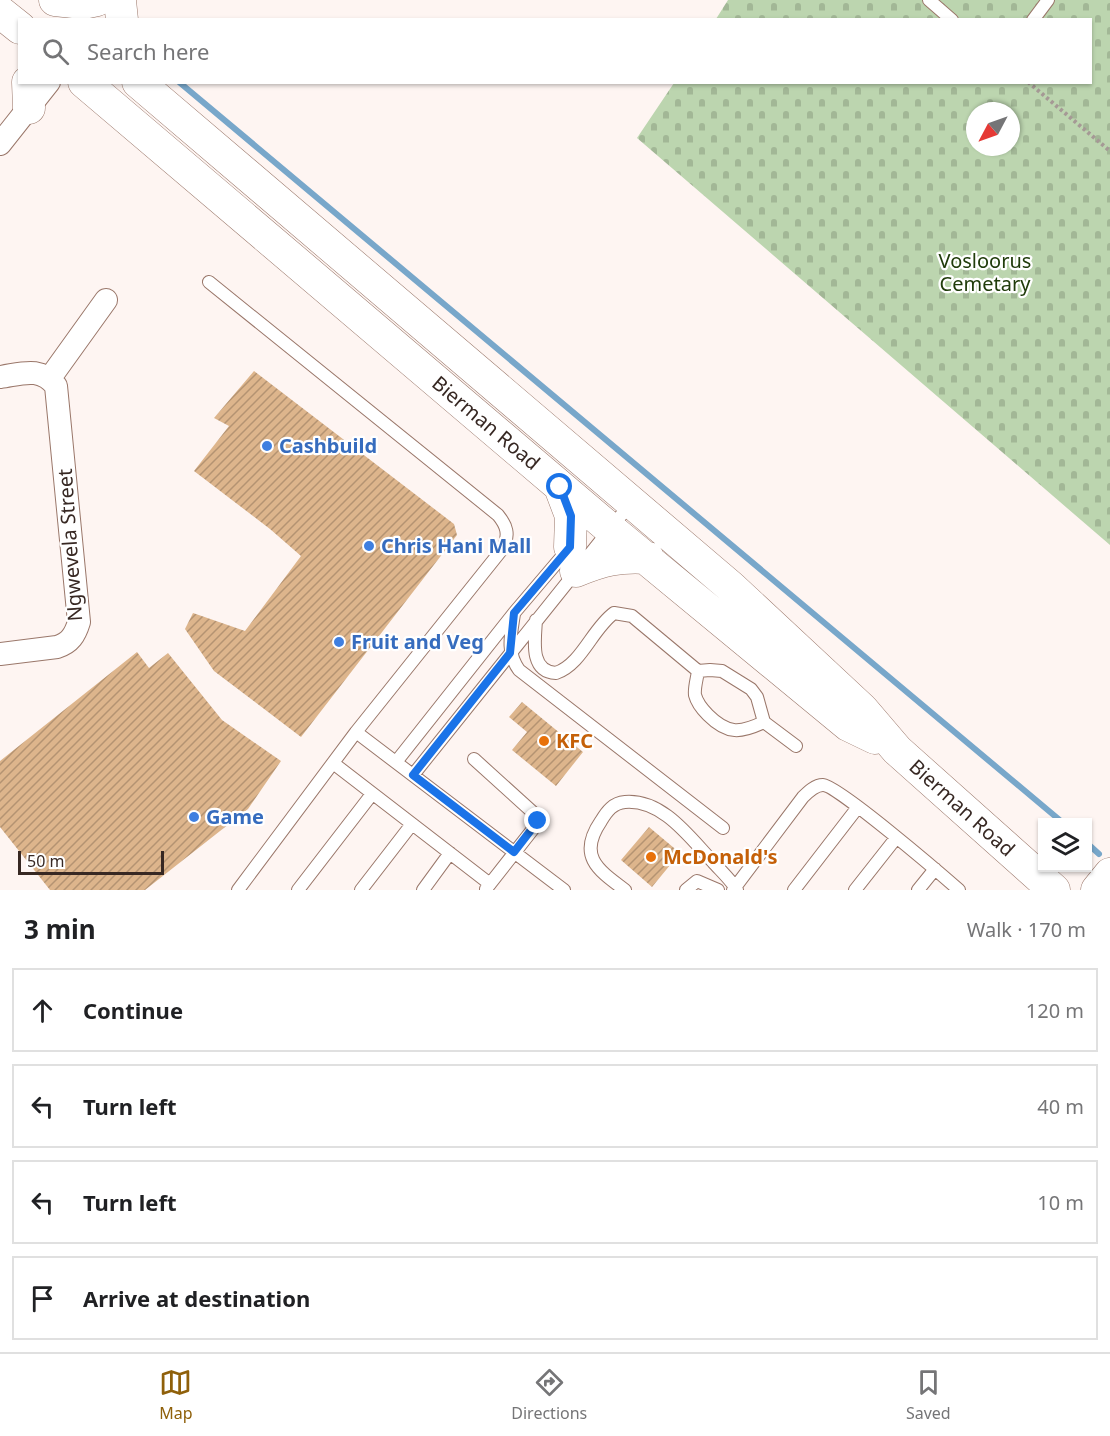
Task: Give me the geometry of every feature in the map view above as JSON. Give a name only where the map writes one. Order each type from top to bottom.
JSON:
[{"type":"main road","points":[[36,0],[58,18]]},
{"type":"main road","points":[[55,0],[76,3],[97,0]]},
{"type":"main road","points":[[105,18],[120,0]]},
{"type":"main road","points":[[120,0],[122,18]]},
{"type":"main road","name":"Bierman Road","points":[[86,84],[599,522],[648,558],[743,640],[849,725],[897,750]]},
{"type":"main road","name":"Bierman Road","points":[[140,84],[599,522],[731,587],[862,709],[897,750],[1054,890]]},
{"type":"main road","points":[[599,522],[616,557],[648,558]]},
{"type":"main road","points":[[1097,890],[1110,874]]},
{"type":"street","points":[[0,144],[28,95],[46,84]]},
{"type":"street","points":[[0,377],[36,373],[50,378],[106,300]]},
{"type":"street","name":"Ngwevela Street","points":[[0,654],[65,645],[76,632],[79,622],[58,395],[56,386],[50,378]]},
{"type":"lane","points":[[929,0],[950,18]]},
{"type":"lane","points":[[1034,18],[1048,0]]},
{"type":"lane","points":[[209,282],[481,500],[506,524],[508,537],[504,547],[356,732],[238,890]]},
{"type":"lane","points":[[396,762],[514,613],[599,522]]},
{"type":"lane","points":[[413,775],[536,620],[599,522]]},
{"type":"lane","points":[[514,613],[510,653],[519,670],[723,828]]},
{"type":"lane","points":[[536,620],[534,649],[537,660],[544,670],[551,673],[564,671],[570,666],[605,620],[614,613],[632,616],[698,672],[722,671],[751,689],[757,697],[764,722],[796,746]]},
{"type":"lane","points":[[698,672],[694,692],[696,698],[702,709],[722,727],[738,731],[747,730],[764,722]]},
{"type":"lane","points":[[356,732],[564,890]]},
{"type":"lane","points":[[333,763],[450,853],[487,887],[537,824],[538,818],[474,759]]},
{"type":"lane","points":[[626,890],[599,870],[590,850],[595,829],[607,810],[615,805],[626,802],[644,805],[673,820],[735,889],[803,797],[815,787],[822,785],[829,787],[858,807],[959,890]]},
{"type":"lane","points":[[298,890],[372,794]]},
{"type":"lane","points":[[794,890],[858,807]]},
{"type":"lane","points":[[361,890],[412,824]]},
{"type":"lane","points":[[855,890],[896,838]]},
{"type":"lane","points":[[423,890],[450,853]]},
{"type":"lane","points":[[918,890],[934,869]]},
{"type":"lane","points":[[686,890],[697,881],[718,890]]},
{"type":"path","points":[[1030,84],[1110,151]]},
{"type":"green space","name":"Vosloorus Cemetary","points":[[728,0],[1110,0],[1110,545],[637,138],[673,84],[1092,84],[1092,18],[717,18]]},
{"type":"building","name":"Chris Hani Mall","points":[[254,371],[454,524],[457,535],[301,737],[214,671],[185,629],[193,613],[245,631],[301,556],[270,529],[194,471],[229,426],[214,418]]},
{"type":"building","points":[[137,652],[149,668],[168,653],[222,720],[281,761],[248,809],[145,890],[50,890],[0,827],[0,761]]},
{"type":"building","name":"KFC","points":[[522,702],[583,752],[556,786],[512,750],[527,732],[509,717]]},
{"type":"building","name":"McDonald's","points":[[649,827],[680,853],[652,887],[621,860]]},
{"type":"waterway","points":[[181,84],[1057,818]]},
{"type":"waterway","points":[[1092,848],[1099,854]]},
{"type":"place","name":"Cashbuild","points":[[267,446]]},
{"type":"place","name":"Chris Hani Mall","points":[[369,546]]},
{"type":"place","name":"Fruit and Veg","points":[[339,642]]},
{"type":"place","name":"KFC","points":[[544,741]]},
{"type":"place","name":"Game","points":[[194,817]]},
{"type":"place","name":"McDonald's","points":[[651,857]]},
{"type":"route","points":[[538,821],[514,852],[413,775],[510,653],[514,613],[570,547],[571,516],[560,487]]}]
